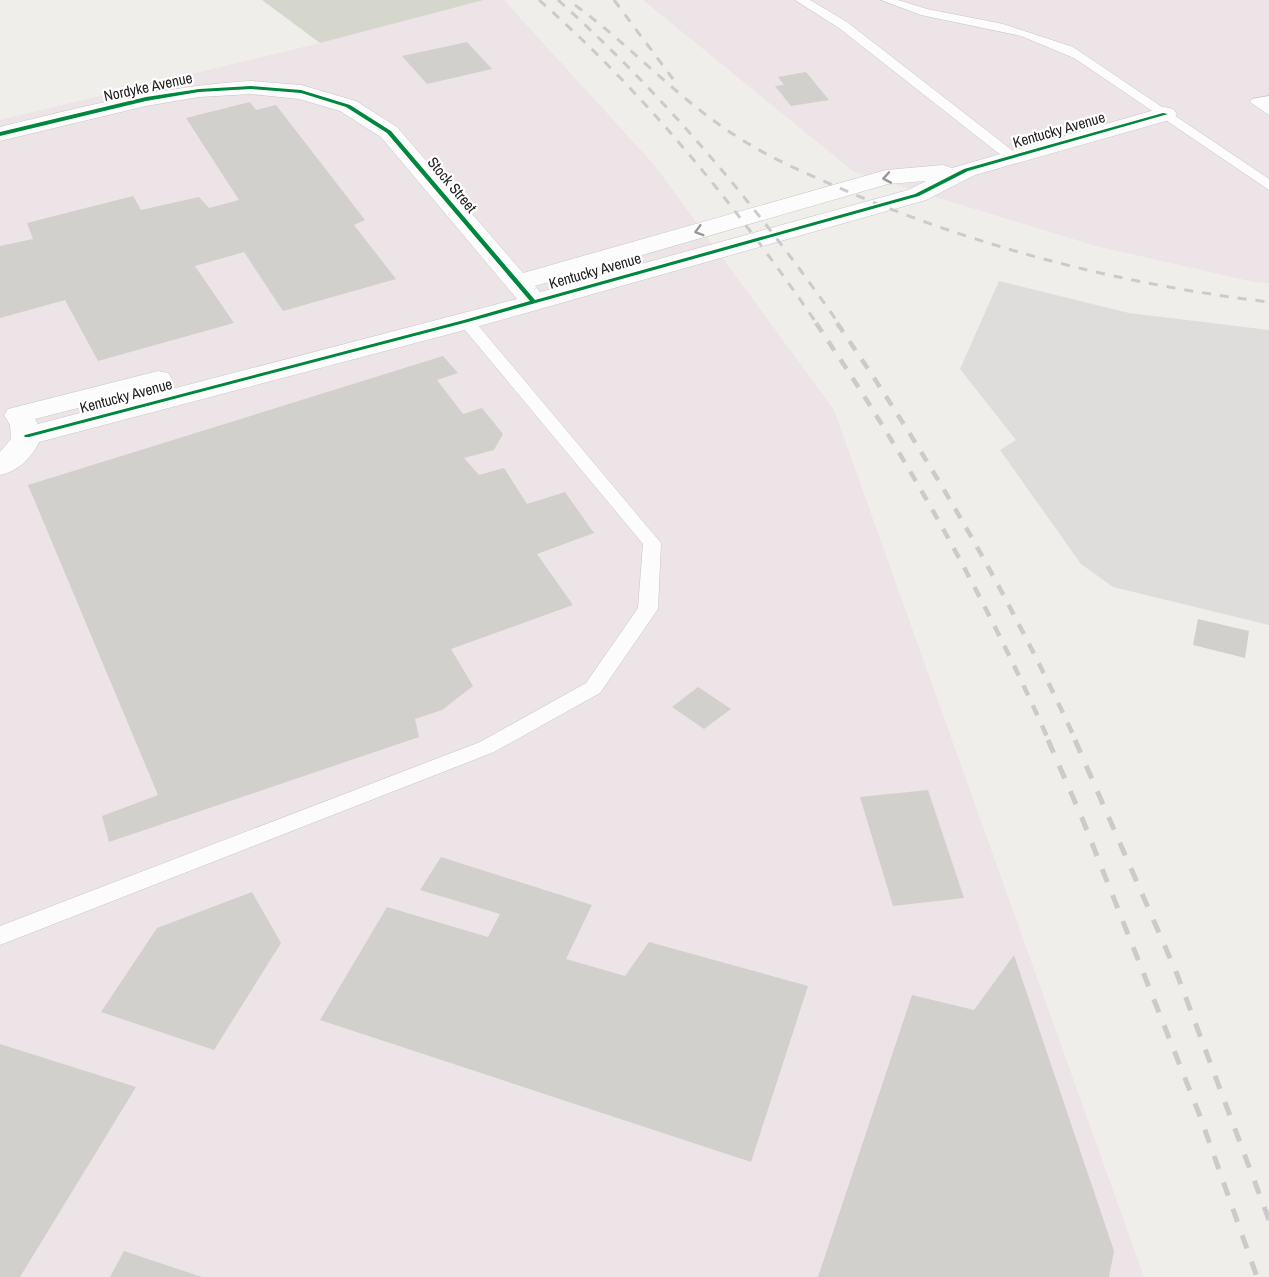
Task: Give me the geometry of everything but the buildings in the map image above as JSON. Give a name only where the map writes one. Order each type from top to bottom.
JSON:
[{"type":"street","name":"Nordyke Avenue","points":[[0,134],[196,90],[272,89],[316,96],[338,103]]},
{"type":"street","name":"Stock Street","points":[[338,103],[371,118],[389,132],[526,292]]},
{"type":"street","name":"Kentucky Avenue","points":[[15,420],[466,321],[526,292],[916,195],[966,170],[1165,114]]},
{"type":"street","points":[[0,466],[22,448],[15,420],[379,323],[526,292]]},
{"type":"lane","points":[[801,0],[843,25],[1012,157]]},
{"type":"lane","points":[[887,0],[916,10],[994,26],[1047,40],[1079,55],[1269,186]]},
{"type":"lane","points":[[1269,100],[1257,102],[1269,111]]},
{"type":"lane","points":[[0,936],[487,747],[593,688],[648,609],[652,543],[466,321]]},
{"type":"shaded area","points":[[262,0],[484,0],[320,43]]},
{"type":"shaded area","points":[[484,0],[504,0],[655,166],[834,410],[1144,1277],[0,1277],[0,120],[320,43]]},
{"type":"shaded area","points":[[643,0],[1269,0],[1269,283],[1254,282],[1096,246],[854,172]]},
{"type":"shaded area","points":[[999,281],[1129,313],[1269,330],[1269,625],[1113,587],[1081,564],[1000,450],[1016,440],[960,369]]},
{"type":"railway","points":[[539,0],[616,74],[688,153],[755,237],[817,324]]},
{"type":"railway","points":[[558,0],[636,75],[708,154],[776,237],[839,324]]},
{"type":"railway","points":[[614,0],[673,79]]},
{"type":"railway","points":[[575,5],[694,106],[750,145],[811,176],[908,216],[1009,249],[1164,286],[1269,302]]},
{"type":"railway","points":[[816,323],[881,423],[942,527],[998,633],[1049,741]]},
{"type":"railway","points":[[837,323],[903,423],[966,527],[1023,633],[1076,741]]},
{"type":"railway","points":[[1048,740],[1082,818],[1200,1116],[1257,1277]]},
{"type":"railway","points":[[1075,740],[1177,974],[1269,1220]]},
{"type":"cycle path","points":[[0,134],[95,110],[199,91],[251,88],[301,92],[348,106],[389,132],[534,302]]},
{"type":"cycle path","points":[[27,436],[466,321],[917,195],[966,170],[1165,114]]}]
